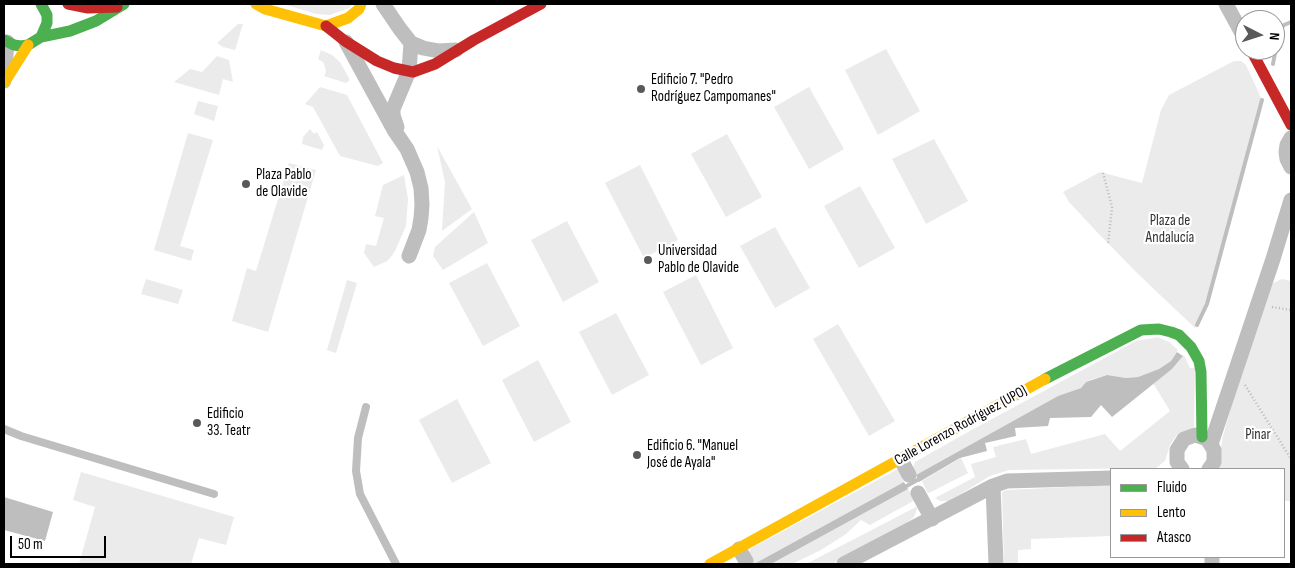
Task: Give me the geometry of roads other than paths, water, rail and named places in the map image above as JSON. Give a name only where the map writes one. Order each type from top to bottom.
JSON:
[{"type":"street","points":[[41,4],[47,23],[41,37]]},
{"type":"street","points":[[68,4],[88,8],[120,6]]},
{"type":"street","points":[[256,4],[280,14],[326,26],[345,41],[377,61],[413,72],[435,64],[456,50],[541,4]]},
{"type":"street","points":[[326,26],[348,18],[359,9],[361,4]]},
{"type":"street","points":[[383,4],[411,43],[423,48],[456,50]]},
{"type":"street","points":[[1226,4],[1235,21]]},
{"type":"street","points":[[4,83],[5,41],[21,46],[28,45],[41,37],[70,31],[96,21],[120,6]]},
{"type":"street","points":[[345,41],[417,172],[421,188],[422,205],[419,230],[409,256]]},
{"type":"street","points":[[401,140],[393,109],[409,71],[411,43]]},
{"type":"street","points":[[4,83],[28,45]]},
{"type":"street","points":[[1256,60],[1291,124]]},
{"type":"street","points":[[1291,138],[1286,152],[1286,159],[1291,167]]},
{"type":"street","points":[[1206,440],[1258,304],[1291,200]]},
{"type":"street","points":[[1279,239],[1291,229]]},
{"type":"street","name":"Calle Lorenzo Rodríguez (UPO)","points":[[710,564],[744,558],[901,460],[1057,372],[1140,330],[1159,329],[1179,336],[1191,347],[1199,361],[1201,372],[1206,440]]},
{"type":"street","points":[[1180,468],[1176,456],[1179,444],[1189,437],[1206,440]]},
{"type":"street","points":[[1206,440],[1215,456],[1214,462],[1210,468]]},
{"type":"street","points":[[901,460],[909,475]]},
{"type":"street","points":[[844,564],[993,486],[1007,481],[1110,478]]},
{"type":"street","points":[[993,486],[996,564]]},
{"type":"street","points":[[918,492],[932,518]]},
{"type":"lane","points":[[366,407],[358,438],[356,471],[360,494],[396,564]]},
{"type":"lane","points":[[4,429],[30,439],[214,494]]},
{"type":"lane","points":[[909,475],[918,492]]},
{"type":"waterway","points":[[1273,64],[1279,31],[1284,25],[1291,22]]},
{"type":"waterway","points":[[1197,325],[1207,304],[1262,100]]},
{"type":"waterway","points":[[903,488],[921,478]]},
{"type":"place","name":"Edificio 7. \"Pedro Rodríguez Campomanes\"","points":[[641,89]]},
{"type":"place","name":"Plaza Pablo de Olavide","points":[[246,184]]},
{"type":"place","name":"Universidad Pablo de Olavide","points":[[648,260]]},
{"type":"place","name":"Edificio 33. Teatr","points":[[197,423]]},
{"type":"place","name":"Edificio 6. \"Manuel José de Ayala\"","points":[[637,455]]},
{"type":"park label","name":"Plaza de Andalucía","points":[[1170,230]]},
{"type":"park label","name":"Pinar","points":[[1258,435]]}]
